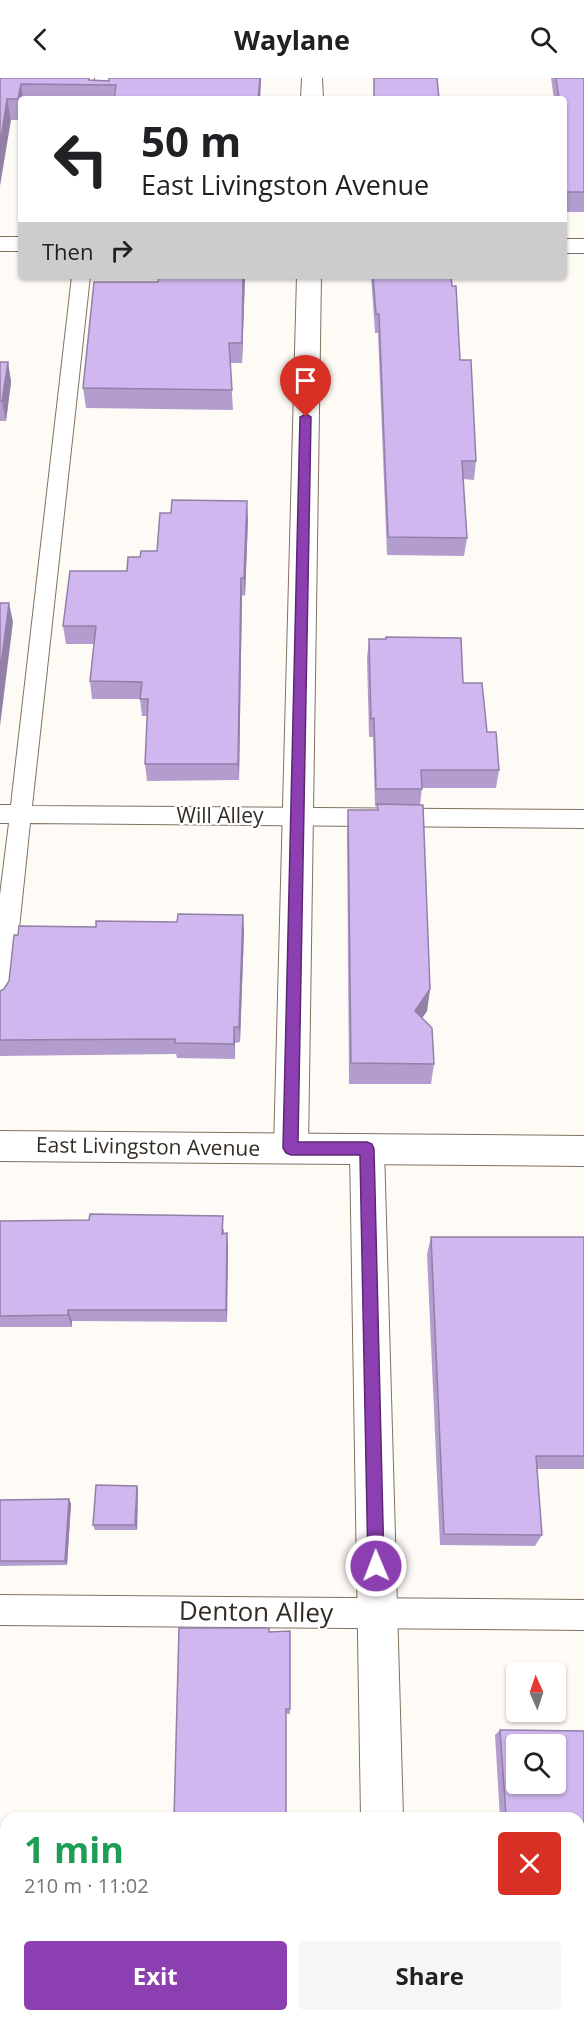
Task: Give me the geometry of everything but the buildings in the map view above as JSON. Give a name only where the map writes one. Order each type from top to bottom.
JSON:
[{"type":"street","points":[[312,78],[312,96]]},
{"type":"street","points":[[0,244],[18,244]]},
{"type":"street","points":[[567,246],[584,246]]},
{"type":"street","points":[[291,1148],[309,279]]},
{"type":"street","name":"East Livingston Avenue","points":[[0,1146],[584,1151]]},
{"type":"street","points":[[367,1149],[382,1812]]},
{"type":"lane","points":[[101,96],[103,78]]},
{"type":"lane","points":[[0,996],[10,815],[81,279]]},
{"type":"lane","name":"Will Alley","points":[[10,815],[584,819]]},
{"type":"lane","name":"Denton Alley","points":[[0,1610],[584,1614]]},
{"type":"route","points":[[306,417],[291,1148],[367,1149],[376,1566]]}]
